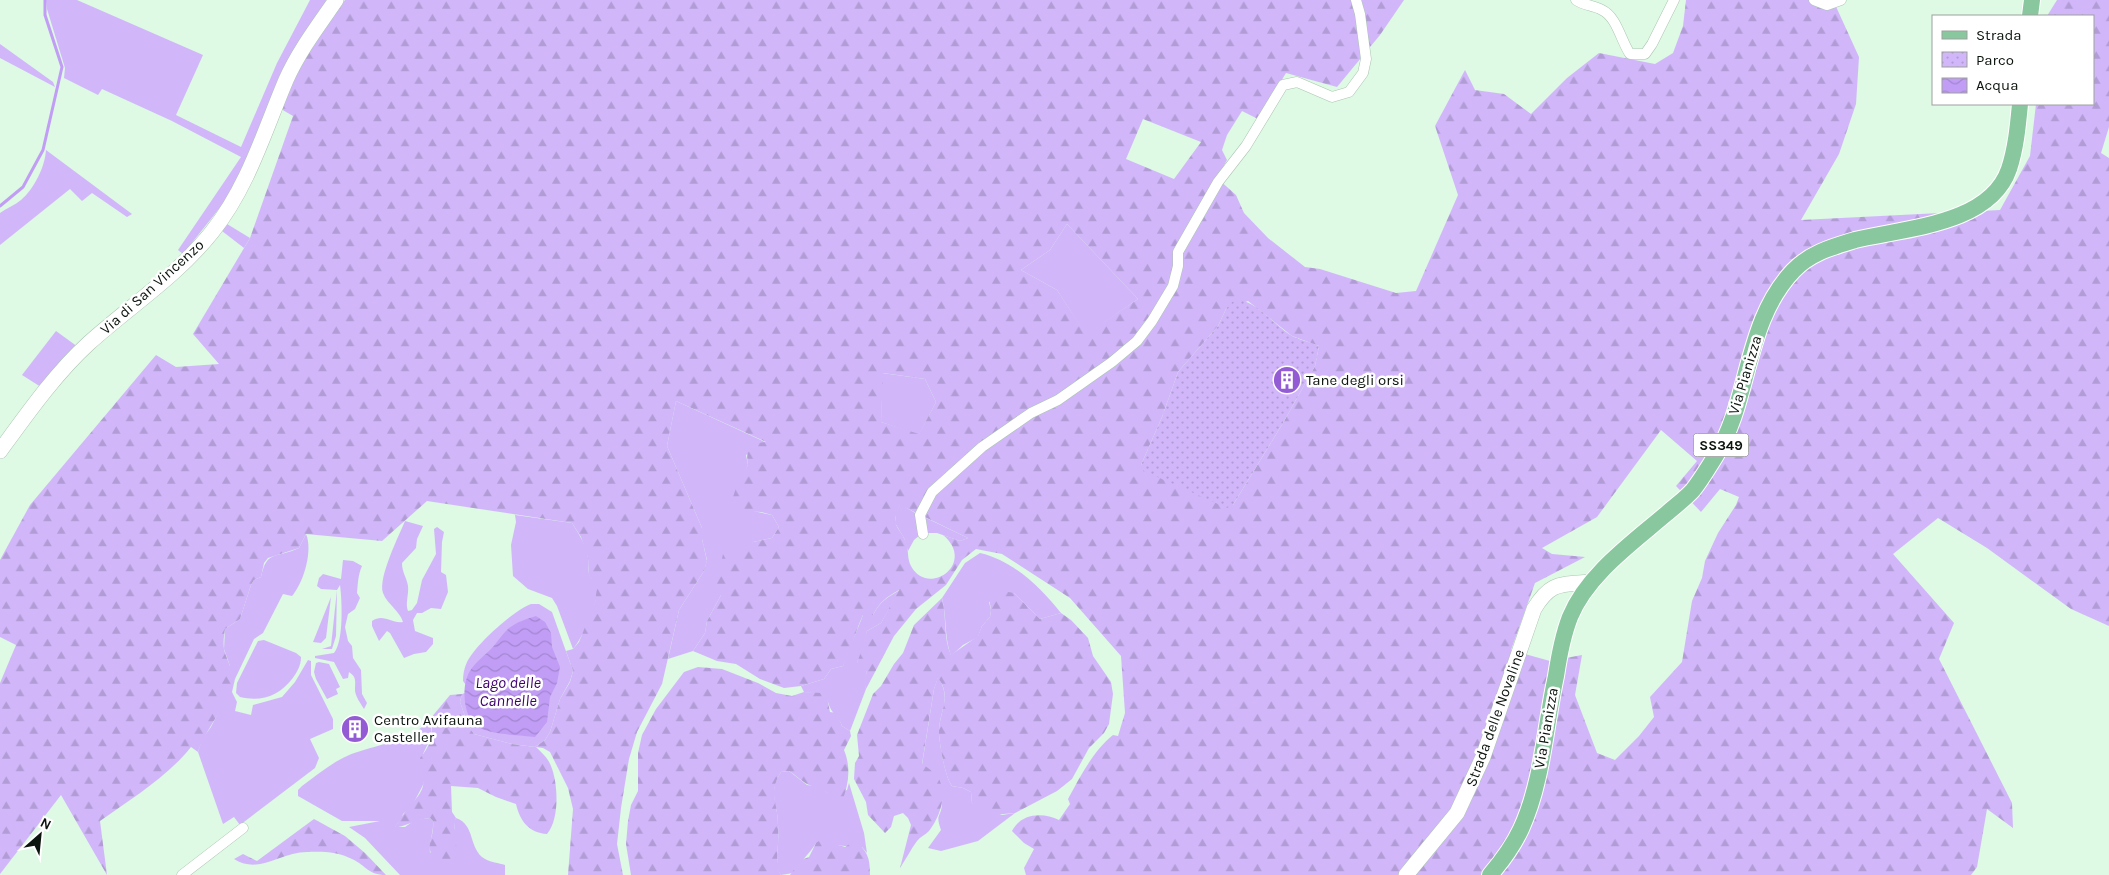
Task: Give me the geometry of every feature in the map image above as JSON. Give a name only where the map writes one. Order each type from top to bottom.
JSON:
[{"type":"main road","name":"Via di San Vincenzo","points":[[0,451],[80,351],[160,284],[213,231],[243,183],[300,52],[336,0]]},
{"type":"main road","points":[[2030,15],[2032,0]]},
{"type":"main road","name":"Via Pianizza","points":[[1490,875],[1506,856],[1521,829],[1535,791],[1564,638],[1570,617],[1590,582],[1692,491],[1717,454],[1729,427],[1755,338],[1771,301],[1794,270],[1809,257],[1826,248],[1872,236],[1909,230],[1954,217],[1975,208],[1998,190],[2009,170],[2016,139],[2020,105]]},
{"type":"main road","name":"Strada delle Novaline","points":[[1406,875],[1457,813],[1483,757],[1534,609],[1544,594],[1558,585],[1590,582]]},
{"type":"street","points":[[923,534],[920,515],[932,492],[982,447],[1031,413],[1058,400],[1112,362],[1137,340],[1152,321],[1173,286],[1178,266],[1178,252],[1218,182],[1246,146],[1283,85],[1296,82],[1332,97],[1349,92],[1363,73],[1366,59],[1360,14],[1356,0]]},
{"type":"street","points":[[1576,0],[1584,5],[1603,10],[1614,22],[1630,54],[1645,54],[1674,0]]},
{"type":"street","points":[[1814,0],[1827,5],[1841,0]]},
{"type":"street","points":[[182,875],[242,828]]},
{"type":"green space","points":[[46,0],[77,0],[203,55],[176,115],[241,147],[277,63],[310,0],[330,0],[226,200],[183,254],[178,250],[241,157],[172,121],[102,89],[98,95],[64,78],[65,68]]},
{"type":"green space","points":[[345,0],[1404,0],[1380,35],[1337,87],[1286,73],[1258,119],[1242,111],[1227,135],[1222,150],[1227,160],[1217,178],[1236,195],[1244,213],[1268,238],[1305,267],[1320,269],[1396,293],[1416,291],[1458,195],[1435,126],[1465,70],[1475,90],[1504,94],[1531,114],[1567,78],[1599,53],[1655,64],[1673,53],[1683,26],[1686,0],[1833,0],[1859,57],[1856,104],[1839,154],[1801,220],[2000,210],[2030,156],[2036,105],[2094,105],[2094,15],[2048,15],[2057,0],[2109,0],[2109,127],[2101,153],[2109,158],[2109,626],[2071,609],[1987,548],[1938,518],[1893,554],[1954,623],[1939,659],[2012,803],[2013,828],[1987,809],[1977,867],[1971,875],[1026,875],[1024,868],[1034,849],[1024,843],[1012,831],[1021,821],[1033,816],[1053,817],[1059,820],[1070,804],[1068,799],[1093,756],[1113,735],[1118,736],[1125,713],[1121,656],[1070,598],[1002,554],[976,549],[962,560],[946,585],[916,609],[894,636],[866,689],[863,680],[867,672],[860,668],[857,662],[867,631],[881,623],[899,590],[884,600],[873,615],[863,615],[843,666],[831,669],[824,679],[801,686],[784,688],[760,679],[736,664],[717,661],[693,651],[705,633],[707,621],[721,595],[716,587],[723,554],[753,542],[772,538],[779,527],[772,515],[761,512],[739,511],[732,500],[748,465],[748,451],[752,445],[766,442],[676,401],[667,446],[702,528],[702,539],[707,561],[704,571],[679,610],[662,684],[637,732],[629,759],[617,844],[623,875],[568,875],[573,809],[568,788],[550,752],[543,748],[536,747],[550,763],[556,791],[556,810],[547,834],[530,829],[520,816],[516,804],[478,788],[451,786],[452,812],[456,818],[456,852],[448,862],[439,864],[431,852],[430,843],[433,821],[430,818],[394,828],[422,790],[420,758],[431,740],[430,719],[450,695],[462,694],[460,702],[468,725],[474,734],[512,744],[535,747],[545,740],[550,732],[560,699],[570,682],[573,671],[566,651],[573,649],[579,642],[595,602],[597,588],[589,575],[588,558],[581,537],[572,523],[427,501],[382,541],[306,534],[299,548],[268,558],[264,563],[261,577],[254,580],[251,585],[240,619],[225,629],[224,646],[231,671],[231,687],[198,752],[191,747],[160,778],[100,821],[107,875],[61,795],[0,874],[0,683],[16,645],[0,637],[0,560],[30,505],[156,355],[176,367],[219,364],[193,334],[250,238],[293,116],[281,109],[291,79],[325,26]],"holes":[[[1143,119],[1201,142],[1174,179],[1126,159]],[[1067,224],[1138,299],[1086,334],[1057,290],[1021,270],[1050,250]],[[1248,301],[1292,336],[1319,346],[1315,366],[1233,505],[1141,465],[1162,417],[1178,372],[1218,326],[1226,309]],[[883,373],[925,379],[936,402],[919,434],[881,422]],[[1661,430],[1697,461],[1676,486],[1701,512],[1720,489],[1739,497],[1718,533],[1705,561],[1702,578],[1692,601],[1682,662],[1650,697],[1654,717],[1639,736],[1615,760],[1597,753],[1575,695],[1582,655],[1550,661],[1511,650],[1535,583],[1585,557],[1552,554],[1542,548],[1597,517]],[[900,505],[968,538],[960,541],[943,535],[952,546],[955,556],[952,566],[946,573],[938,578],[928,579],[919,575],[911,566],[904,537],[895,522]]]},
{"type":"green space","points":[[0,44],[53,82],[55,87],[0,58]]},
{"type":"green space","points":[[46,150],[132,214],[127,217],[92,193],[82,201],[70,189],[0,245],[0,213],[19,202],[30,190],[41,170]]},
{"type":"green space","points":[[227,224],[250,238],[244,248],[222,231]]},
{"type":"green space","points":[[1067,224],[1138,299],[1086,335],[1057,290],[1021,270],[1050,250]]},
{"type":"green space","points":[[1240,300],[1253,305],[1292,336],[1319,346],[1315,366],[1283,423],[1233,505],[1227,508],[1144,471],[1141,465],[1162,417],[1178,372],[1218,326],[1226,309],[1232,302]]},
{"type":"green space","points":[[56,331],[78,347],[41,387],[22,375]]},
{"type":"green space","points":[[882,373],[925,379],[936,402],[919,435],[881,422]]},
{"type":"green space","points":[[676,401],[767,443],[746,455],[748,465],[744,475],[753,511],[772,515],[779,527],[772,538],[753,542],[721,595],[707,621],[705,633],[693,651],[668,659],[679,610],[704,571],[707,560],[702,539],[702,528],[667,446]]},
{"type":"green space","points":[[900,504],[917,514],[920,535],[914,540],[908,551],[904,538],[895,523],[896,513]]},
{"type":"green space","points":[[515,515],[572,523],[584,544],[588,558],[589,574],[597,587],[597,593],[596,601],[581,638],[573,649],[557,606],[552,598],[528,589],[513,576],[511,545],[516,522]]},
{"type":"green space","points":[[924,517],[968,538],[960,541],[937,533],[926,533]]},
{"type":"green space","points":[[405,521],[423,526],[417,539],[416,548],[402,563],[408,586],[408,611],[412,610],[417,603],[422,580],[436,554],[434,529],[437,527],[444,532],[441,572],[446,575],[448,592],[441,609],[431,608],[422,613],[417,613],[413,620],[415,631],[433,638],[433,644],[426,652],[404,658],[390,633],[387,631],[379,641],[372,626],[372,621],[384,618],[395,622],[403,622],[399,614],[387,601],[382,586],[386,567]]},
{"type":"green space","points":[[306,534],[308,557],[300,583],[292,596],[283,594],[263,633],[254,639],[235,679],[232,692],[237,702],[235,711],[251,715],[253,705],[282,697],[295,682],[308,660],[311,661],[311,675],[333,719],[333,729],[310,739],[319,758],[315,768],[240,825],[234,817],[223,824],[198,752],[202,739],[211,727],[227,695],[230,666],[224,649],[225,629],[240,619],[251,585],[254,580],[261,577],[266,562],[274,556],[299,548]]},
{"type":"green space","points":[[980,553],[1004,562],[1025,576],[1061,613],[1040,619],[1014,593],[989,602],[990,617],[982,626],[978,637],[963,645],[951,656],[947,642],[942,598],[965,563]]},
{"type":"green space","points":[[343,560],[353,561],[362,566],[357,593],[360,598],[355,609],[348,614],[345,627],[348,641],[352,646],[353,658],[361,670],[362,694],[367,703],[364,709],[356,695],[355,680],[352,674],[349,672],[348,678],[343,679],[334,662],[315,658],[315,656],[334,653],[337,647],[342,620],[340,585],[337,590],[321,589],[317,586],[319,578],[323,574],[341,579]]},
{"type":"green space","points":[[337,590],[336,636],[332,649],[322,649],[331,646]]},
{"type":"green space","points":[[900,590],[881,623],[867,631],[863,651],[857,662],[867,672],[864,680],[866,689],[850,731],[842,726],[828,702],[812,693],[804,692],[801,686],[824,679],[831,669],[843,666],[863,615],[873,615],[881,603]]},
{"type":"green space","points":[[1003,591],[1014,593],[1040,619],[1061,613],[1071,620],[1088,638],[1093,656],[1111,682],[1113,694],[1109,724],[1104,733],[1089,748],[1072,779],[1057,791],[1015,813],[992,815],[972,803],[971,792],[952,786],[949,782],[939,734],[945,699],[942,685],[938,678],[934,689],[922,764],[934,773],[941,782],[942,804],[937,819],[929,831],[917,841],[900,868],[911,825],[903,813],[894,816],[891,827],[885,833],[868,815],[866,802],[854,779],[855,763],[859,756],[857,735],[873,694],[881,686],[903,653],[914,625],[942,598],[947,642],[951,655],[978,636],[982,626],[990,617],[989,598]]},
{"type":"green space","points":[[331,597],[326,638],[321,643],[313,642]]},
{"type":"green space","name":"Lago delle Cannelle","points":[[531,604],[539,604],[552,612],[573,671],[560,699],[550,732],[545,740],[535,747],[512,744],[474,734],[468,725],[460,702],[462,694],[465,693],[473,715],[466,685],[463,681],[467,662],[486,638],[515,613]]},
{"type":"green space","points":[[264,640],[296,653],[301,657],[298,669],[287,685],[269,696],[255,699],[240,697],[236,693],[237,683],[258,641]]},
{"type":"green space","points":[[316,663],[329,664],[340,687],[336,689],[338,694],[327,699],[314,672]]},
{"type":"green space","points":[[698,667],[722,669],[758,683],[776,693],[792,696],[804,692],[822,693],[828,702],[830,712],[837,713],[842,726],[850,731],[851,736],[844,750],[848,763],[848,776],[842,801],[834,802],[826,792],[806,784],[789,771],[781,772],[777,779],[774,792],[778,817],[777,868],[781,875],[631,875],[626,844],[631,805],[638,791],[638,753],[642,735],[656,709],[684,672]]},
{"type":"green space","points":[[938,677],[945,700],[939,734],[943,761],[949,782],[952,786],[971,792],[972,803],[1002,815],[1015,813],[978,841],[941,851],[928,848],[941,830],[938,818],[942,804],[940,786],[932,772],[922,765],[934,689]]},
{"type":"green space","points":[[430,719],[432,735],[423,754],[423,785],[412,806],[403,814],[395,827],[405,827],[415,820],[430,818],[433,821],[433,825],[430,853],[455,829],[454,822],[456,818],[467,826],[480,855],[487,860],[505,865],[505,875],[400,875],[365,838],[349,827],[380,821],[342,821],[298,796],[298,790],[302,786],[335,762],[358,752],[403,738],[422,727]]},
{"type":"green space","points":[[789,771],[807,785],[820,787],[830,795],[847,790],[849,783],[864,833],[867,853],[862,847],[816,843],[793,873],[781,875],[777,869],[778,817],[774,792],[781,772]]},
{"type":"green space","points":[[314,819],[345,836],[386,875],[371,872],[352,859],[330,852],[297,853],[252,865],[234,859],[243,854],[257,861]]},
{"type":"green space","points":[[828,835],[835,838],[838,845],[845,847],[854,841],[862,848],[869,860],[870,875],[790,875],[801,860],[809,857],[816,843]]},
{"type":"water","name":"Lago delle Cannelle","points":[[536,616],[545,622],[551,633],[552,647],[560,667],[557,683],[550,697],[547,722],[535,737],[495,733],[480,728],[471,720],[465,705],[464,697],[468,674],[474,665],[509,628]]},
{"type":"waterway","points":[[0,206],[23,187],[43,150],[62,67],[45,15],[45,0]]},
{"type":"place","name":"Tane degli orsi","points":[[1287,380]]},
{"type":"place","name":"Centro Avifauna Casteller","points":[[355,729]]}]
